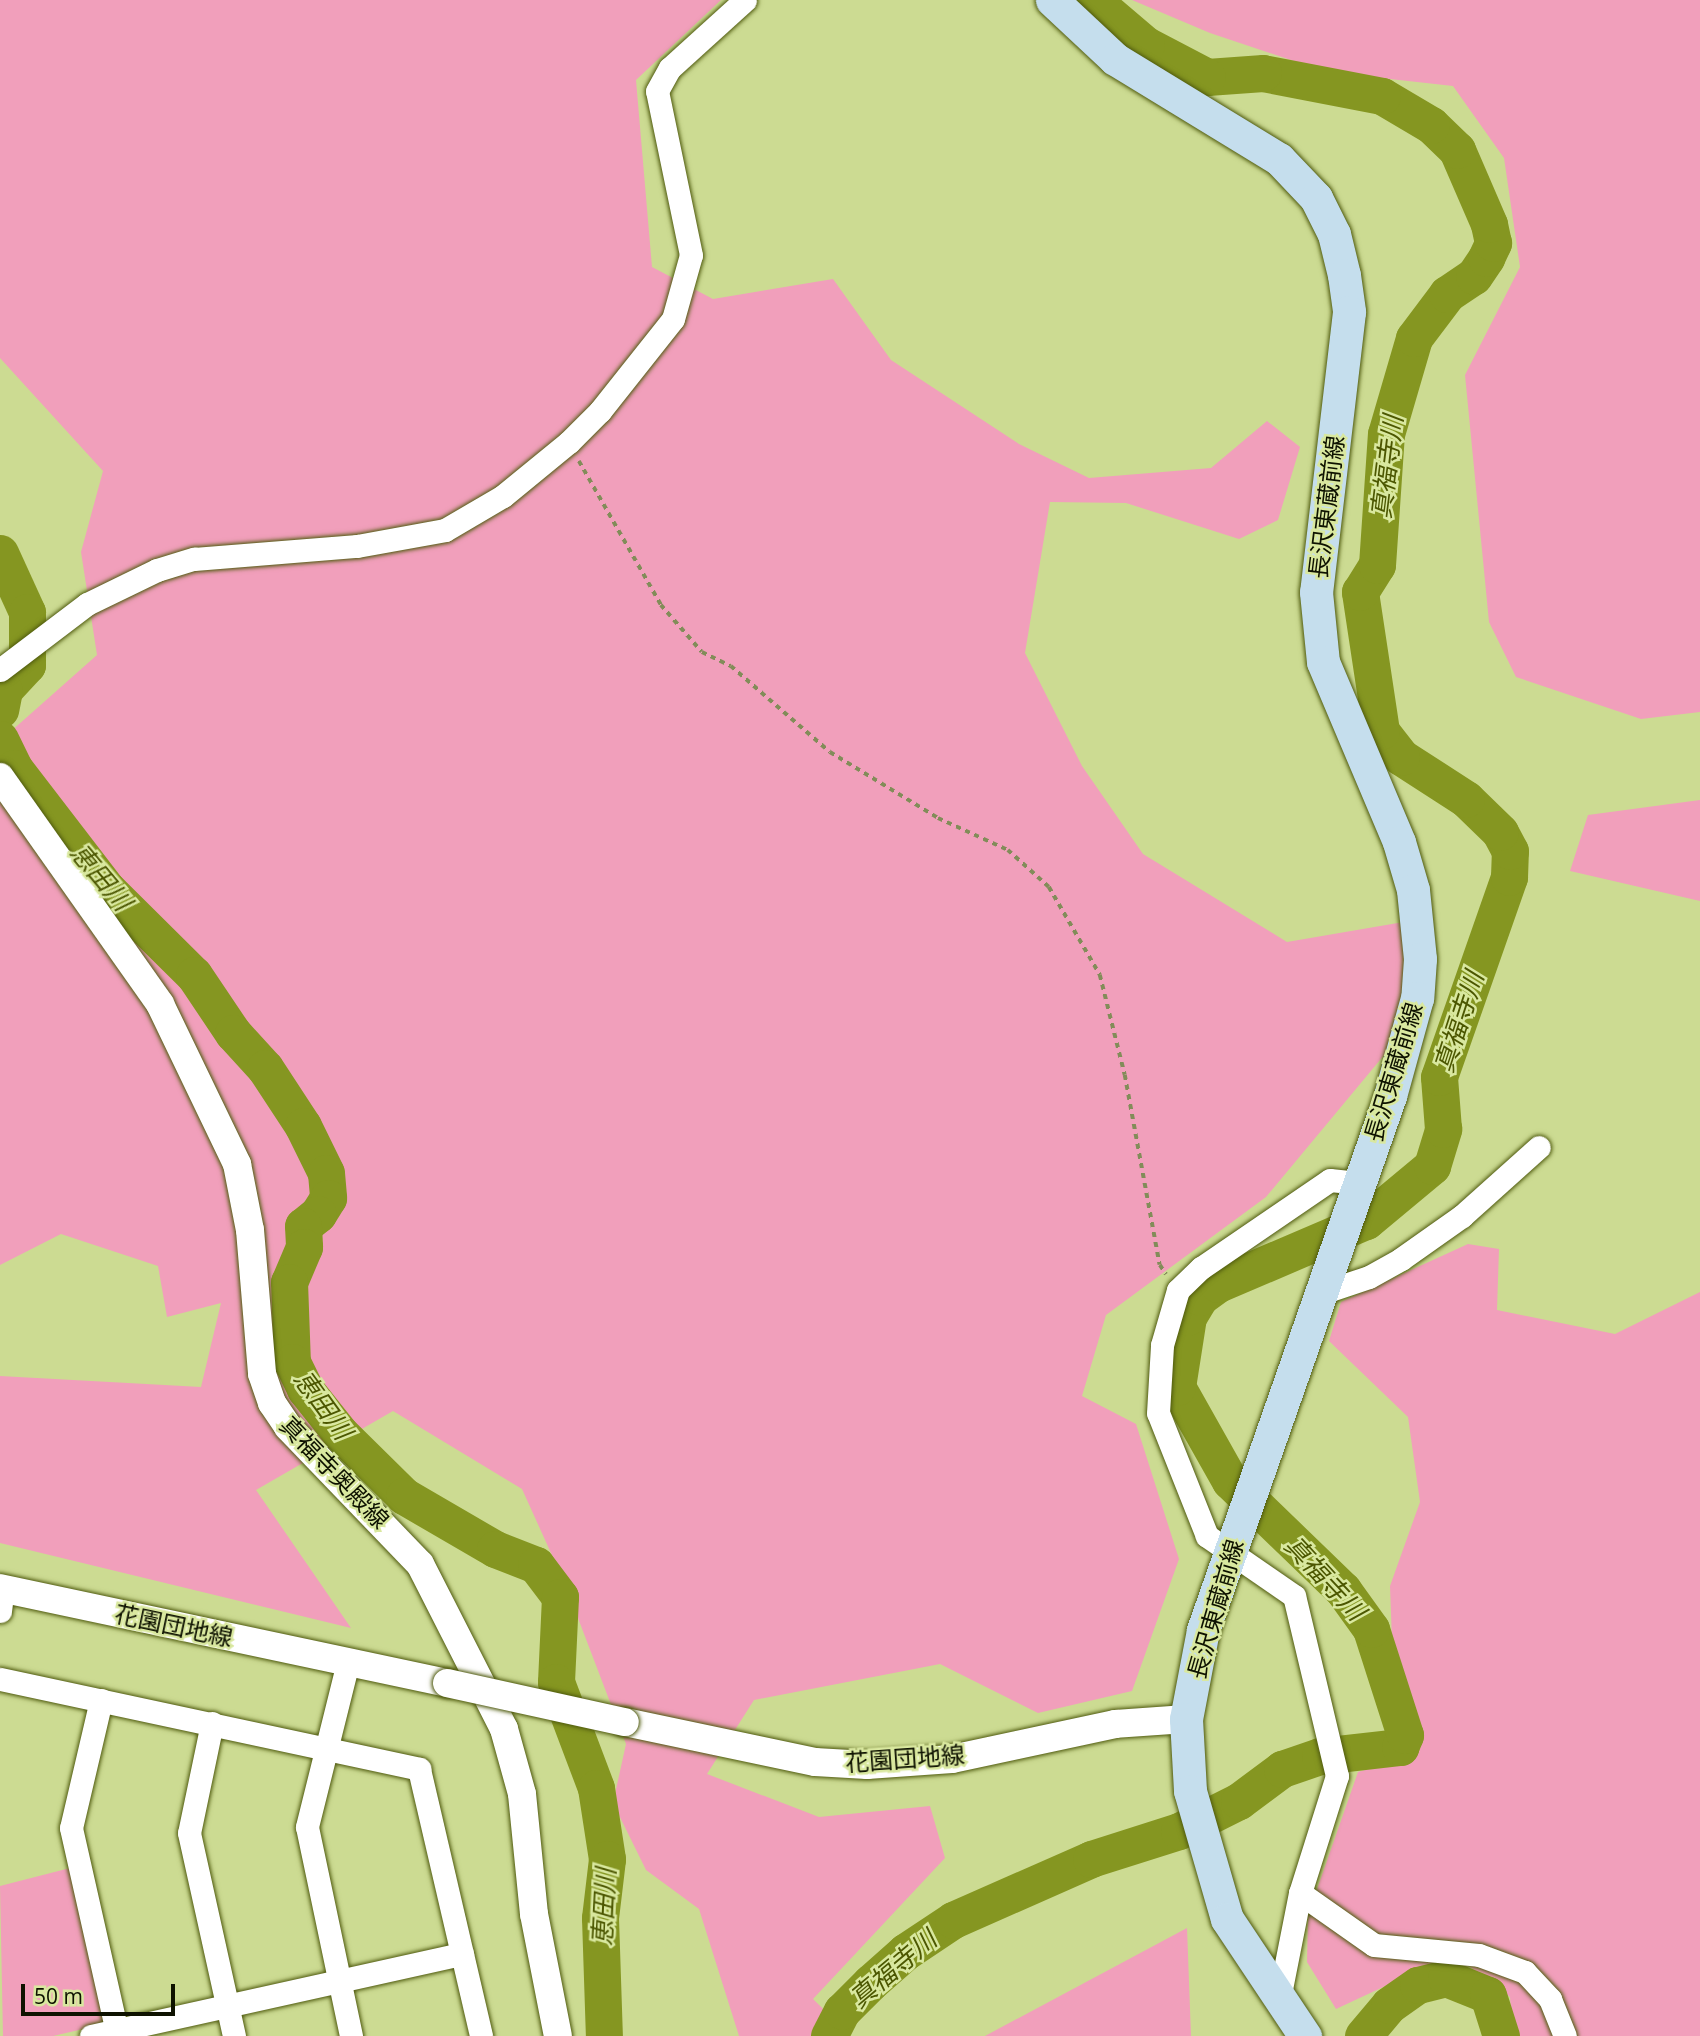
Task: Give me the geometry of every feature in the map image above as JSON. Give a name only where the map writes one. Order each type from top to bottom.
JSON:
[{"type":"main road","name":"長沢東蔵前線","points":[[1052,0],[1115,59],[1279,159],[1316,198],[1335,233],[1349,312],[1316,592],[1323,662],[1399,842],[1413,890],[1420,959],[1408,1035],[1326,1283],[1203,1630],[1186,1719],[1191,1791],[1201,1841],[1227,1919],[1305,2036]]},
{"type":"street","points":[[0,670],[87,604],[157,570],[194,559],[357,546],[445,530],[503,496],[569,442],[600,411],[673,319],[691,255],[657,91],[670,68],[745,0]]},
{"type":"street","name":"真福寺奥殿線","points":[[0,777],[160,1004],[237,1164],[250,1230],[262,1374],[272,1403],[288,1427],[420,1564],[504,1729],[522,1794],[534,1914],[558,2036]]},
{"type":"street","points":[[1326,1283],[1369,1277],[1401,1259],[1462,1216],[1539,1147]]},
{"type":"street","points":[[1279,1999],[1300,1893],[1337,1776],[1294,1596],[1233,1542],[1207,1536],[1158,1413],[1162,1345],[1178,1290],[1201,1268],[1330,1180],[1355,1192]]},
{"type":"street","name":"花園団地線","points":[[1,1596],[348,1662],[815,1762],[867,1765],[952,1759],[1115,1724],[1186,1719]]},
{"type":"street","points":[[348,1662],[329,1748],[307,1827],[351,2036]]},
{"type":"street","points":[[0,1679],[419,1769],[481,2036]]},
{"type":"street","points":[[101,1700],[71,1828],[117,2033]]},
{"type":"street","points":[[212,1723],[190,1833],[234,2036]]},
{"type":"street","points":[[1300,1893],[1374,1945],[1479,1955],[1525,1972],[1550,1999],[1565,2036]]},
{"type":"street","points":[[91,2036],[117,2033],[462,1955]]},
{"type":"path","points":[[569,442],[661,605],[702,652],[731,666],[830,752],[938,818],[1008,850],[1049,887],[1100,975],[1125,1075],[1160,1265],[1178,1290]]},
{"type":"shaded area","points":[[0,0],[721,0],[636,80],[652,267],[713,299],[833,279],[891,360],[1019,444],[1089,478],[1211,468],[1267,421],[1300,447],[1278,520],[1239,539],[1126,503],[1050,502],[1025,653],[1082,766],[1143,854],[1287,942],[1421,919],[1390,1048],[1266,1197],[1106,1315],[1082,1396],[1136,1424],[1179,1559],[1132,1691],[1038,1713],[940,1664],[754,1700],[707,1774],[819,1817],[930,1806],[945,1858],[813,1999],[851,2036],[739,2036],[699,1909],[646,1870],[613,1803],[626,1744],[565,1584],[522,1489],[393,1411],[256,1490],[351,1628],[0,1543],[0,1376],[201,1387],[221,1303],[167,1317],[158,1266],[61,1234],[0,1265],[0,741],[97,655],[81,552],[103,471],[0,358]]},
{"type":"shaded area","points":[[1132,0],[1700,0],[1700,712],[1641,719],[1516,677],[1489,622],[1465,375],[1520,267],[1504,158],[1453,86],[1327,72],[1210,33]]},
{"type":"shaded area","points":[[1700,800],[1700,901],[1570,871],[1588,815]]},
{"type":"shaded area","points":[[1468,1244],[1499,1249],[1497,1310],[1615,1334],[1700,1292],[1700,2036],[1513,2036],[1510,1997],[1469,1966],[1411,1974],[1336,2009],[1307,1962],[1308,1915],[1358,1772],[1399,1760],[1422,1744],[1392,1641],[1390,1586],[1420,1502],[1408,1417],[1329,1341],[1341,1302]]},
{"type":"shaded area","points":[[74,1867],[109,2023],[53,2036],[3,2036],[0,1886]]},
{"type":"shaded area","points":[[1187,1928],[1191,2036],[985,2036]]},
{"type":"waterway","name":"真福寺川","points":[[829,2036],[842,2011],[870,1983],[905,1952],[953,1920],[1091,1859],[1179,1831],[1239,1801],[1282,1769],[1320,1756],[1400,1747],[1405,1735],[1371,1629],[1343,1590],[1230,1481],[1177,1387],[1188,1317],[1200,1297],[1218,1284],[1366,1221],[1432,1166],[1443,1129],[1439,1077],[1509,877],[1510,851],[1500,832],[1466,799],[1401,757],[1381,731],[1360,592],[1377,565],[1386,434],[1414,338],[1447,294],[1474,276],[1493,243],[1489,224],[1457,150],[1431,125],[1382,96],[1263,73],[1207,77],[1146,45],[1093,0]]},
{"type":"waterway","name":"恵田川","points":[[0,553],[27,612],[27,665],[4,690],[0,710]]},
{"type":"waterway","name":"恵田川","points":[[0,739],[14,768],[107,889],[194,975],[233,1033],[265,1068],[303,1126],[326,1173],[328,1198],[318,1214],[303,1226],[304,1247],[289,1282],[292,1362],[305,1389],[340,1433],[404,1496],[495,1549],[536,1565],[560,1597],[556,1682],[596,1788],[607,1859],[600,1918],[604,2036]]},
{"type":"waterway","name":"真福寺川","points":[[1363,2036],[1389,2005],[1418,1985],[1446,1978],[1488,1995],[1501,2036]]}]
